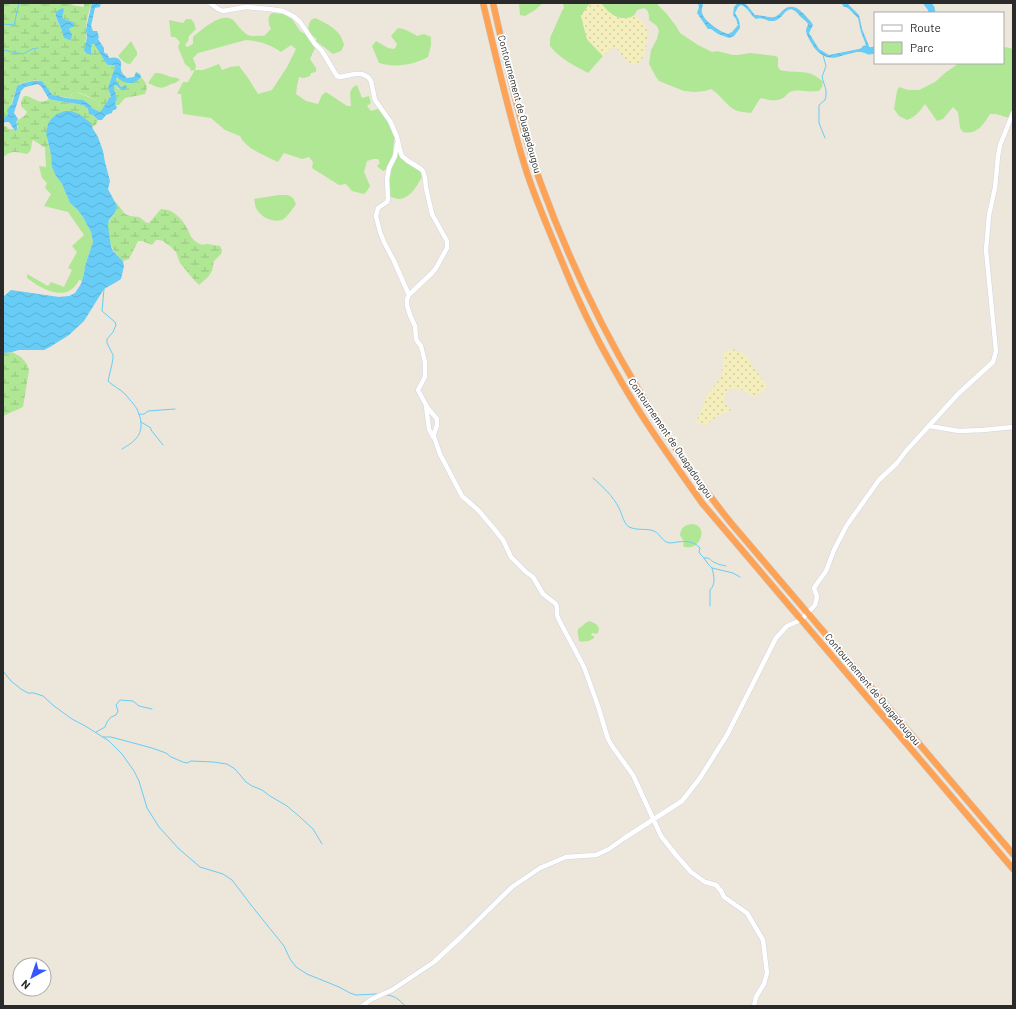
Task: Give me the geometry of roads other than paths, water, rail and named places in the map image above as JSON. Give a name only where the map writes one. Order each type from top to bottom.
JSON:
[{"type":"highway","name":"Contournement de Ouagadougou","points":[[483,3],[513,125],[527,173],[570,281],[588,320],[617,375],[644,419],[702,503],[1013,869]]},
{"type":"highway","name":"Contournement de Ouagadougou","points":[[493,3],[524,129],[541,183],[581,281],[604,329],[630,377],[708,494],[731,523],[1013,854]]},
{"type":"street","points":[[210,3],[223,11],[246,7],[282,11],[293,16],[300,22],[315,44],[322,51],[337,76],[340,77],[362,74],[368,77],[371,81],[375,100],[390,121],[397,137],[402,156],[423,171],[432,214],[447,242],[447,248],[432,273],[409,295],[407,305],[415,326],[416,338],[421,346],[425,362],[425,377],[418,390],[437,419],[438,425],[434,434],[435,440]]},
{"type":"street","points":[[362,1006],[372,999],[392,990],[434,962],[512,887],[540,868],[566,856],[596,855],[609,849],[682,801],[700,778],[727,735],[776,638],[787,626],[801,620],[815,605],[817,597],[814,588],[826,571],[834,550],[847,526],[878,480],[897,463],[958,394],[993,362],[996,351],[986,244],[1000,145],[1013,113]]},
{"type":"street","points":[[398,142],[395,156],[389,168],[387,179],[388,200],[378,208],[376,216],[384,242],[409,295]]},
{"type":"street","points":[[426,404],[429,429],[462,496],[479,511],[495,530],[503,540],[511,557],[532,578],[543,594],[556,604],[559,620],[584,667],[608,739],[633,775],[661,836],[691,872],[705,882],[716,885],[724,897],[747,912],[763,940],[767,973],[764,984],[756,997],[754,1006]]},
{"type":"street","points":[[929,426],[959,431],[1013,427]]},
{"type":"water","points":[[92,3],[101,3],[100,7],[95,8],[91,26],[93,31],[97,31],[99,37],[98,39],[104,48],[104,52],[106,54],[107,53],[109,58],[116,58],[120,60],[122,72],[127,78],[134,77],[136,72],[140,74],[141,77],[136,82],[129,83],[122,81],[117,77],[116,81],[121,87],[127,86],[125,90],[123,90],[114,85],[117,99],[115,103],[117,108],[113,110],[112,113],[106,115],[102,120],[98,120],[93,115],[89,114],[88,109],[83,105],[49,99],[41,86],[38,84],[25,87],[21,91],[14,113],[18,119],[16,122],[16,131],[9,122],[5,122],[3,124],[3,119],[8,114],[7,110],[12,104],[17,86],[33,81],[42,81],[53,95],[83,100],[92,108],[100,112],[111,97],[108,88],[115,67],[114,65],[108,65],[106,63],[94,44],[92,44],[91,55],[86,53],[84,50],[87,37],[87,24]]},
{"type":"water","points":[[698,3],[703,3],[703,16],[709,23],[728,34],[738,25],[733,15],[734,7],[738,3],[745,3],[755,15],[769,17],[776,16],[789,7],[797,8],[813,25],[809,33],[819,49],[829,55],[859,49],[866,46],[858,18],[841,3],[848,4],[859,15],[869,49],[865,53],[856,52],[832,58],[824,56],[814,48],[806,32],[808,24],[795,11],[791,9],[788,10],[778,20],[771,21],[761,18],[756,19],[745,7],[741,5],[735,13],[739,20],[740,28],[734,36],[729,38],[708,29],[697,13],[699,7]]},
{"type":"water","points":[[63,8],[64,10],[62,16],[64,19],[73,22],[74,24],[73,27],[69,29],[72,35],[71,39],[69,40],[64,38],[56,16],[57,12]]},
{"type":"water","points":[[65,111],[71,111],[79,114],[91,123],[103,151],[110,181],[108,189],[117,206],[116,211],[109,220],[108,226],[113,251],[123,261],[124,266],[121,279],[104,289],[84,321],[69,335],[44,350],[19,350],[6,353],[3,352],[3,297],[11,290],[59,297],[69,296],[75,293],[81,284],[93,242],[91,232],[83,217],[70,203],[62,184],[52,167],[46,133],[48,124],[57,114]]},
{"type":"waterway","points":[[3,24],[14,25],[19,3]]},
{"type":"waterway","points":[[927,3],[932,12]]},
{"type":"waterway","points":[[3,50],[23,54],[32,49],[38,48]]},
{"type":"waterway","points":[[865,49],[869,51],[874,50]]},
{"type":"waterway","points":[[823,55],[826,66],[822,77],[826,90],[826,96],[825,100],[819,105],[819,123],[825,138]]},
{"type":"waterway","points":[[104,289],[102,311],[115,322],[116,325],[113,332],[107,339],[107,343],[113,355],[108,381],[125,394],[134,405],[138,411],[141,423],[138,436],[135,440],[122,449]]},
{"type":"waterway","points":[[139,414],[144,414],[148,411],[175,409]]},
{"type":"waterway","points":[[141,422],[151,428],[163,445]]},
{"type":"waterway","points":[[593,478],[614,500],[627,526],[636,529],[654,531],[668,543],[687,542],[695,544],[700,548],[699,552],[712,568],[733,573],[740,577]]},
{"type":"waterway","points":[[704,558],[708,558],[718,564],[726,566]]},
{"type":"waterway","points":[[710,606],[710,590],[714,580],[712,568]]},
{"type":"waterway","points":[[3,671],[11,681],[21,689],[28,693],[43,696],[72,719],[109,741],[122,754],[134,771],[139,781],[147,808],[159,827],[179,849],[200,867],[223,874],[232,880],[284,946],[290,959],[296,967],[307,974],[350,993],[356,995],[377,994]]},
{"type":"waterway","points":[[96,732],[105,727],[111,717],[116,715],[118,711],[116,705],[120,700],[133,701],[139,706],[152,709]]},
{"type":"waterway","points":[[103,737],[111,737],[152,748],[187,763],[191,761],[227,764],[235,769],[246,782],[287,806],[313,829],[322,844]]},
{"type":"waterway","points":[[386,995],[397,998],[405,1006]]}]
